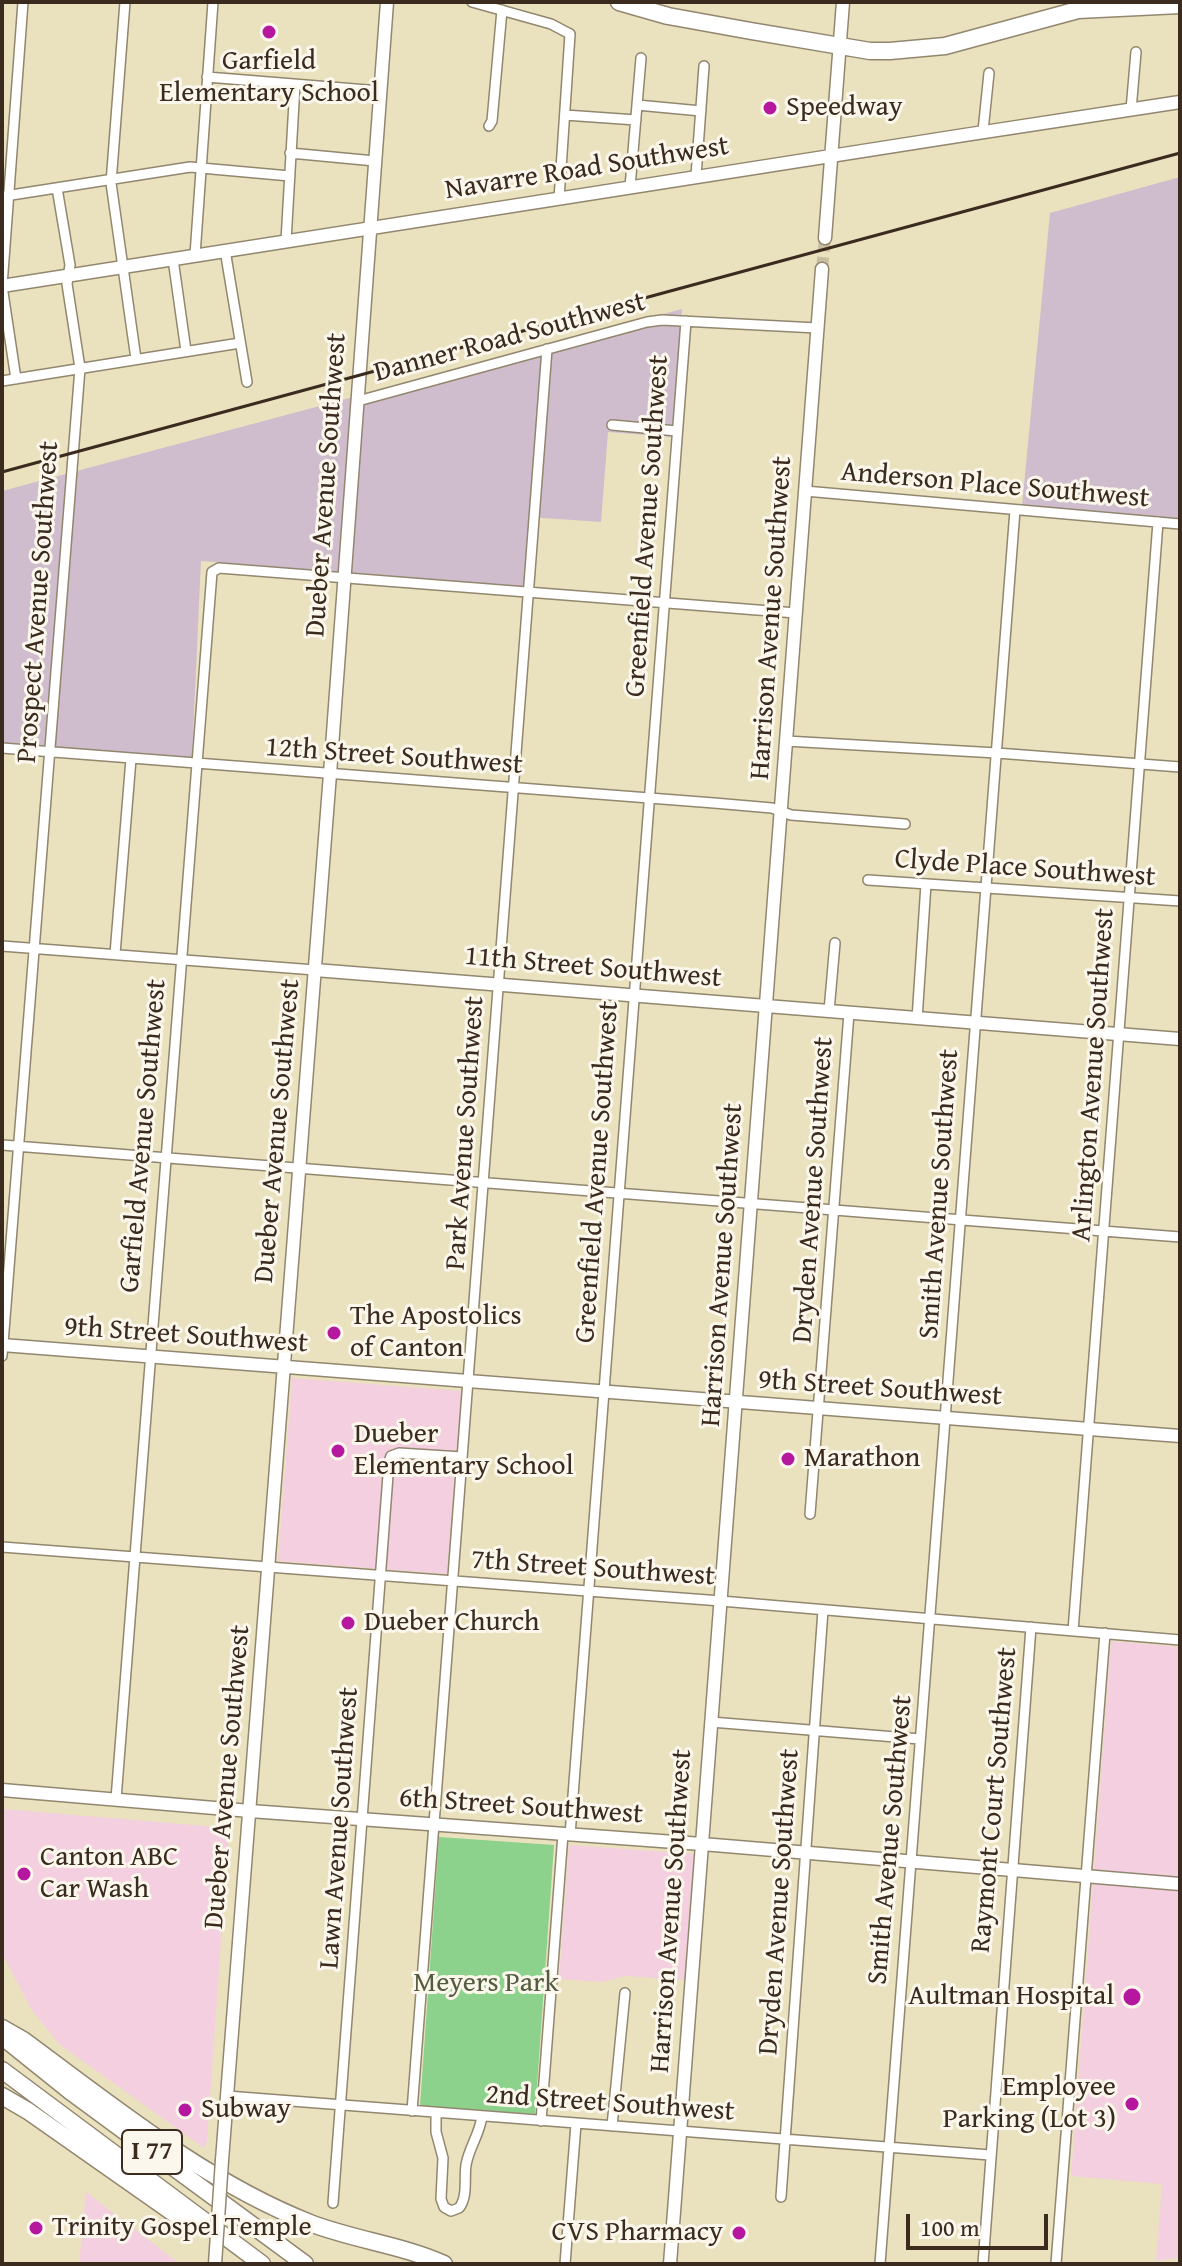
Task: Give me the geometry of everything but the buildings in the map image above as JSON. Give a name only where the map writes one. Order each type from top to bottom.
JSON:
[{"type":"highway","points":[[619,2],[668,16],[870,51],[924,50],[1078,10],[1180,5]]},
{"type":"highway","points":[[2,2028],[192,2161],[244,2192],[310,2223],[444,2264]]},
{"type":"highway","name":"I 77","points":[[2,2036],[70,2091],[305,2264]]},
{"type":"highway","name":"I 77","points":[[2,2070],[262,2264]]},
{"type":"highway","points":[[2,2096],[201,2232],[254,2264]]},
{"type":"street","points":[[16,379],[2,286],[7,136],[23,2]]},
{"type":"street","points":[[125,2],[111,178],[136,359]]},
{"type":"street","points":[[195,255],[213,2]]},
{"type":"street","name":"Dueber Avenue Southwest","points":[[215,2264],[387,2]]},
{"type":"street","points":[[472,2],[551,24],[570,34],[559,199]]},
{"type":"street","points":[[825,238],[843,2]]},
{"type":"street","points":[[489,126],[492,121],[502,10]]},
{"type":"street","points":[[1131,110],[1136,52]]},
{"type":"street","points":[[630,187],[641,58]]},
{"type":"street","points":[[696,176],[704,66]]},
{"type":"street","points":[[983,131],[989,73]]},
{"type":"street","points":[[207,77],[380,91]]},
{"type":"street","points":[[286,241],[295,85]]},
{"type":"street","name":"Navarre Road Southwest","points":[[2,286],[832,153],[1180,102]]},
{"type":"street","points":[[637,105],[701,111]]},
{"type":"street","points":[[565,115],[636,120]]},
{"type":"street","points":[[290,153],[375,161]]},
{"type":"street","points":[[5,196],[111,178],[200,168],[290,176]]},
{"type":"street","name":"Prospect Avenue Southwest","points":[[2,1356],[80,368],[67,284],[70,265],[57,188]]},
{"type":"street","points":[[225,250],[247,382]]},
{"type":"street","points":[[173,259],[186,351]]},
{"type":"street","name":"Harrison Avenue Southwest","points":[[670,2264],[822,269]]},
{"type":"street","name":"Danner Road Southwest","points":[[358,401],[632,325],[662,320],[817,328]]},
{"type":"street","name":"Greenfield Avenue Southwest","points":[[541,2121],[588,1591],[686,321]]},
{"type":"street","points":[[2,381],[240,343]]},
{"type":"street","name":"Park Avenue Southwest","points":[[412,2111],[547,349]]},
{"type":"street","points":[[612,425],[677,431]]},
{"type":"street","name":"Anderson Place Southwest","points":[[805,491],[1180,524]]},
{"type":"street","name":"Smith Avenue Southwest","points":[[880,2264],[1015,510]]},
{"type":"street","name":"Arlington Avenue Southwest","points":[[1073,1631],[1158,522]]},
{"type":"street","name":"Garfield Avenue Southwest","points":[[116,1799],[148,1357],[212,572],[219,568],[344,577]]},
{"type":"street","points":[[344,577],[796,613]]},
{"type":"street","points":[[786,741],[1180,767]]},
{"type":"street","name":"12th Street Southwest","points":[[2,748],[772,808],[791,815],[905,824]]},
{"type":"street","points":[[115,954],[131,759]]},
{"type":"street","name":"Clyde Place Southwest","points":[[868,880],[1180,901]]},
{"type":"street","points":[[917,1019],[926,884]]},
{"type":"street","name":"Dryden Avenue Southwest","points":[[829,1011],[835,943]]},
{"type":"street","name":"11th Street Southwest","points":[[2,946],[1180,1039]]},
{"type":"street","name":"Dryden Avenue Southwest","points":[[810,1514],[849,1013]]},
{"type":"street","points":[[2,1145],[1180,1237]]},
{"type":"street","name":"9th Street Southwest","points":[[2,1345],[1180,1436]]},
{"type":"street","name":"Lawn Avenue Southwest","points":[[333,2203],[391,1456],[399,1453],[462,1457]]},
{"type":"street","name":"7th Street Southwest","points":[[2,1547],[721,1601],[1180,1640]]},
{"type":"street","name":"Dryden Avenue Southwest","points":[[781,2197],[823,1610]]},
{"type":"street","name":"Raymont Court Southwest","points":[[983,2264],[1031,1627]]},
{"type":"street","points":[[1056,2264],[1105,1633]]},
{"type":"street","points":[[711,1722],[920,1739]]},
{"type":"street","name":"6th Street Southwest","points":[[2,1790],[1180,1884]]},
{"type":"street","points":[[612,2126],[625,1993]]},
{"type":"street","name":"2nd Street Southwest","points":[[227,2096],[990,2155]]},
{"type":"street","points":[[436,2113],[436,2132],[443,2161],[441,2199],[444,2207],[451,2211],[462,2205],[467,2160],[480,2131],[482,2116]]},
{"type":"street","points":[[565,2264],[576,2124]]},
{"type":"shaded area","points":[[1180,177],[1180,519],[1022,506],[1050,213]]},
{"type":"shaded area","points":[[682,309],[672,437],[608,432],[601,522],[529,517],[525,587],[201,561],[192,758],[2,744],[2,491]]},
{"type":"shaded area","points":[[292,1378],[461,1391],[447,1574],[278,1561]]},
{"type":"shaded area","name":"Aultman Hospital","points":[[1111,1641],[1180,1647],[1180,2258],[1156,2261],[1162,2184],[1071,2176]]},
{"type":"shaded area","points":[[2,1809],[229,1828],[207,2141],[204,2148],[59,2044],[31,2009],[2,1953]]},
{"type":"shaded area","points":[[569,1845],[694,1854],[684,1980],[626,1976],[602,1982],[559,1979]]},
{"type":"shaded area","points":[[86,2192],[180,2264],[79,2264]]},
{"type":"green space","name":"Meyers Park","points":[[439,1837],[554,1845],[535,2114],[420,2106]]},
{"type":"tunnel","points":[[822,269],[825,238]]},
{"type":"railway","points":[[2,472],[1180,153]]},
{"type":"place","name":"Garfield Elementary School","points":[[269,32]]},
{"type":"place","name":"Speedway","points":[[770,108]]},
{"type":"place","name":"The Apostolics of Canton","points":[[334,1333]]},
{"type":"place","name":"Dueber Elementary School","points":[[338,1451]]},
{"type":"place","name":"Marathon","points":[[788,1459]]},
{"type":"place","name":"Dueber Church","points":[[348,1623]]},
{"type":"place","name":"Canton ABC Car Wash","points":[[24,1874]]},
{"type":"place","name":"Aultman Hospital","points":[[1132,1997]]},
{"type":"place","name":"Employee Parking (Lot 3)","points":[[1132,2104]]},
{"type":"place","name":"Subway","points":[[185,2110]]},
{"type":"place","name":"Trinity Gospel Temple","points":[[36,2228]]},
{"type":"place","name":"CVS Pharmacy","points":[[739,2233]]}]
